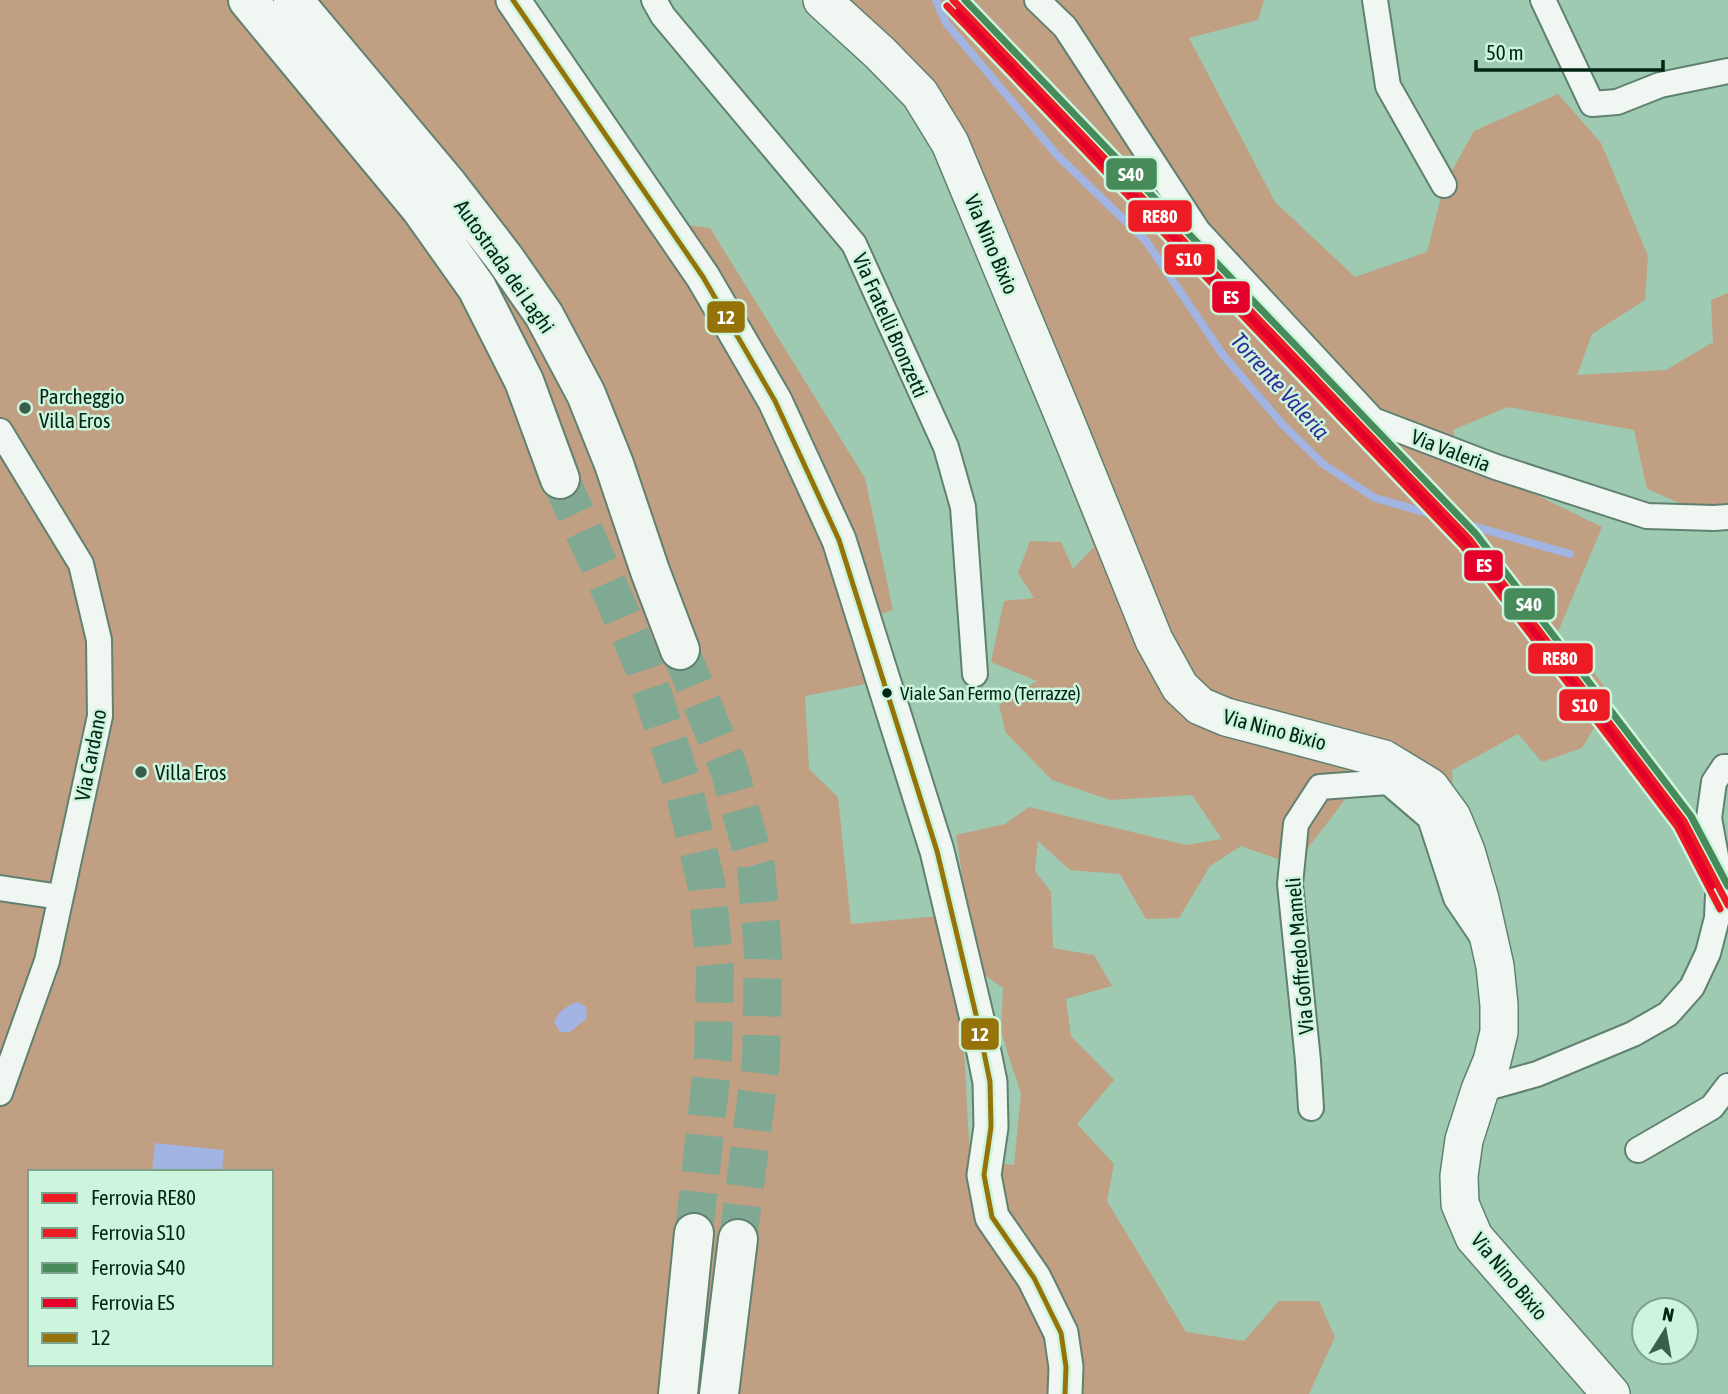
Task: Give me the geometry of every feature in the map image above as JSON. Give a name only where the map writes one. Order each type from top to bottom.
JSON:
[{"type":"highway","name":"Autostrada dei Laghi","points":[[248,0],[434,197],[505,258],[544,315],[586,394],[614,464],[680,650]]},
{"type":"highway","name":"Autostrada dei Laghi","points":[[293,0],[434,197],[524,382],[560,479]]},
{"type":"highway","points":[[678,1394],[694,1233]]},
{"type":"highway","points":[[719,1394],[738,1239]]},
{"type":"main road","points":[[513,0],[703,277],[775,401],[839,540],[937,851],[978,1023],[990,1082],[991,1127],[984,1175],[992,1217],[1034,1278],[1061,1333],[1066,1367],[1065,1394]]},
{"type":"main road","name":"Via Nino Bixio","points":[[822,0],[920,94],[950,144],[1154,640],[1180,687],[1200,706],[1226,717],[1384,759],[1430,787],[1452,817],[1466,851],[1480,899],[1499,1005],[1499,1032],[1492,1061],[1464,1140],[1459,1176],[1460,1204],[1474,1237],[1611,1394]]},
{"type":"street","name":"Via Fratelli Bronzetti","points":[[654,0],[663,16],[855,244],[946,447],[963,507],[975,674]]},
{"type":"street","name":"Via Valeria","points":[[1037,0],[1065,27],[1198,230],[1373,420],[1496,467],[1647,516],[1728,517]]},
{"type":"street","points":[[1375,0],[1388,86],[1444,185]]},
{"type":"street","points":[[1543,0],[1592,104],[1617,102],[1660,85],[1728,71]]},
{"type":"street","name":"Via Cardano","points":[[0,431],[81,564],[99,640],[100,716],[47,961],[0,1093]]},
{"type":"street","points":[[1721,775],[1728,839]]},
{"type":"street","points":[[1480,1090],[1537,1074],[1633,1034],[1668,1014],[1692,988],[1708,953],[1717,918],[1719,873],[1709,818],[1721,775]]},
{"type":"street","name":"Via Goffredo Mameli","points":[[1311,1108],[1290,884],[1296,824],[1320,787],[1388,782],[1430,818],[1456,898],[1491,950]]},
{"type":"street","points":[[0,888],[60,897]]},
{"type":"street","points":[[1639,1150],[1712,1107],[1728,1086]]},
{"type":"shaded area","points":[[0,0],[504,0],[655,221],[710,228],[865,478],[893,610],[857,623],[871,683],[805,696],[809,769],[838,797],[851,924],[940,916],[961,994],[970,1160],[1014,1165],[1021,1094],[1001,1032],[1003,988],[976,969],[956,835],[1005,824],[1029,807],[1186,845],[1222,839],[1192,795],[1110,800],[1052,780],[1006,733],[999,705],[1037,681],[991,662],[1004,601],[1034,598],[1018,573],[1030,541],[1061,542],[1073,569],[1094,547],[958,197],[901,94],[809,0],[1264,0],[1258,20],[1189,38],[1275,202],[1355,277],[1427,252],[1444,185],[1474,131],[1558,94],[1601,143],[1648,256],[1645,300],[1592,334],[1577,375],[1666,370],[1713,342],[1711,300],[1728,293],[1728,515],[1714,518],[1647,489],[1634,430],[1508,407],[1453,430],[1461,458],[1602,527],[1552,646],[1584,658],[1612,698],[1582,748],[1542,762],[1518,734],[1452,770],[1453,791],[1350,793],[1295,865],[1241,846],[1210,866],[1179,918],[1146,919],[1120,874],[1070,870],[1038,841],[1035,871],[1051,892],[1053,948],[1094,955],[1112,986],[1066,999],[1071,1036],[1114,1080],[1077,1124],[1114,1164],[1107,1201],[1186,1332],[1244,1341],[1279,1301],[1319,1301],[1335,1337],[1309,1394],[0,1394]]},
{"type":"water","points":[[578,1002],[586,1007],[587,1018],[570,1032],[560,1032],[555,1019],[560,1012]]},
{"type":"water","points":[[155,1143],[224,1150],[222,1170],[152,1170]]},
{"type":"waterway","name":"Torrente Valeria","points":[[936,0],[946,23],[1057,155],[1146,241],[1223,355],[1283,425],[1323,464],[1375,498],[1570,554]]},
{"type":"tunnel","points":[[560,479],[643,665],[683,786],[707,887],[715,968],[713,1059],[694,1233]]},
{"type":"tunnel","points":[[680,650],[729,769],[756,866],[763,953],[761,1062],[738,1239]]},
{"type":"rail line","name":"RE80","points":[[953,0],[1470,540],[1684,821],[1728,905]]},
{"type":"rail line","name":"S40","points":[[965,0],[1476,534],[1691,816],[1728,886]]},
{"type":"rail line","name":"S10","points":[[947,6],[1463,546],[1677,826],[1720,909]]},
{"type":"rail line","name":"ES","points":[[958,12],[1464,540],[1679,821],[1712,886]]},
{"type":"transit line","name":"12","points":[[513,0],[703,277],[775,401],[839,540],[937,851],[978,1023],[990,1082],[991,1127],[984,1175],[992,1217],[1034,1278],[1061,1333],[1066,1367],[1065,1394]]},
{"type":"place","name":"Parcheggio Villa Eros","points":[[25,408]]},
{"type":"place","name":"Viale San Fermo (Terrazze)","points":[[887,693]]},
{"type":"place","name":"Villa Eros","points":[[141,772]]}]
